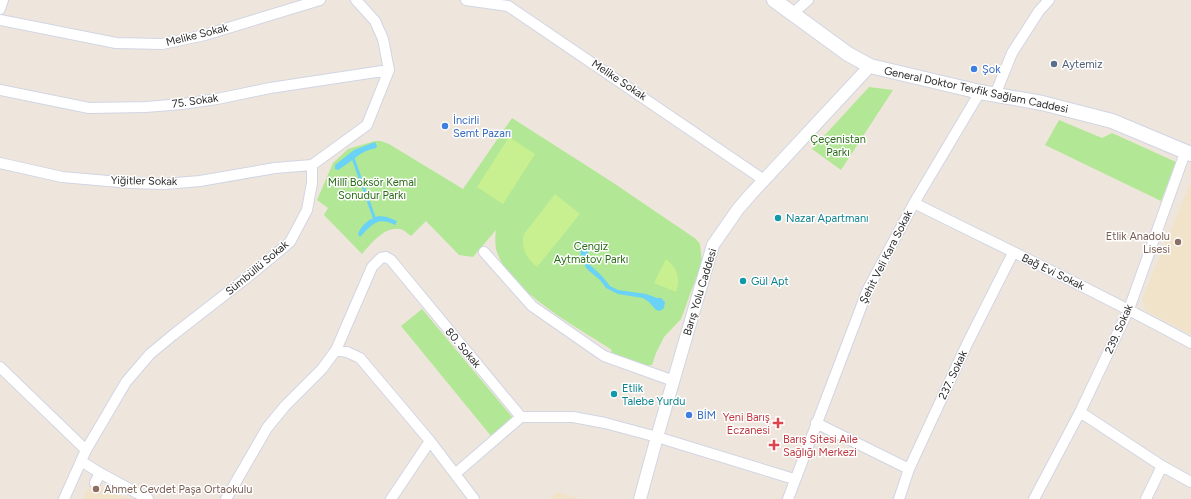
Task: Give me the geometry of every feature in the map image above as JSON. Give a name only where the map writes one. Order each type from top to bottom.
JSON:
[{"type":"main road","name":"General Doktor Tevfik Sağlam Caddesi","points":[[774,0],[848,54],[870,66],[1112,121],[1189,150]]},
{"type":"street","points":[[0,9],[3,0]]},
{"type":"street","name":"Melike Sokak","points":[[0,20],[116,43],[162,44],[205,35],[320,0]]},
{"type":"street","points":[[312,165],[368,125],[390,70],[383,38],[378,27],[375,21],[356,0]]},
{"type":"street","name":"Melike Sokak","points":[[466,0],[510,3],[764,180]]},
{"type":"street","points":[[792,14],[808,0]]},
{"type":"street","points":[[995,95],[1012,53],[1039,11],[1049,0]]},
{"type":"street","name":"Barış Yolu Caddesi","points":[[640,499],[713,245],[738,209],[870,66]]},
{"type":"street","name":"75. Sokak","points":[[0,90],[89,108],[146,107],[196,102],[270,88],[390,70]]},
{"type":"street","name":"Şehit Veli Kara Sokak","points":[[788,499],[868,289],[914,203],[980,92]]},
{"type":"street","name":"239. Sokak","points":[[1034,499],[1080,412],[1129,309],[1189,150]]},
{"type":"street","name":"Yiğitler Sokak","points":[[0,163],[62,177],[131,183],[164,184],[200,181],[275,168],[312,165]]},
{"type":"street","name":"Sümbüllü Sokak","points":[[64,499],[80,461],[126,382],[150,354],[290,242],[307,210],[312,183],[312,165]]},
{"type":"street","name":"Bağ Evi Sokak","points":[[914,203],[1129,309],[1191,343]]},
{"type":"street","points":[[484,252],[532,306],[604,356],[674,381]]},
{"type":"street","name":"237. Sokak","points":[[899,499],[909,469],[967,344],[1013,253]]},
{"type":"street","name":"80. Sokak","points":[[336,350],[372,267],[380,258],[386,257],[391,260],[521,417]]},
{"type":"street","points":[[226,499],[267,428],[285,406],[322,369],[336,350],[347,352],[360,358],[430,441],[474,499]]},
{"type":"street","points":[[0,366],[86,450]]},
{"type":"street","points":[[1080,412],[1162,466],[1191,482]]},
{"type":"street","points":[[455,474],[521,417],[572,417],[605,423],[657,437],[794,480]]},
{"type":"street","points":[[816,423],[909,469]]},
{"type":"street","points":[[391,499],[430,441]]},
{"type":"street","points":[[80,461],[100,474],[148,499]]},
{"type":"street","points":[[1146,499],[1162,466]]},
{"type":"street","points":[[95,483],[100,474]]},
{"type":"shaded area","name":"Etlik Anadolu Lisesi","points":[[1190,184],[1191,335],[1145,310],[1142,299]]},
{"type":"shaded area","name":"Ahmet Cevdet Paşa Ortaokulu","points":[[91,482],[114,494],[132,499],[83,499]]},
{"type":"shaded area","points":[[557,492],[581,499],[550,499]]},
{"type":"green space","name":"Çeçenistan Parkı","points":[[869,87],[893,90],[841,170],[812,149]]},
{"type":"green space","name":"Cengiz Aytmatov Parkı","points":[[512,118],[612,182],[696,239],[700,244],[702,262],[681,319],[664,337],[652,365],[643,366],[609,356],[612,350],[545,307],[514,279],[503,264],[496,249],[496,230],[473,257],[459,255],[426,221],[411,236],[403,230],[397,229],[385,232],[362,254],[324,215],[328,208],[317,200],[333,163],[348,149],[375,141],[381,141],[389,144],[463,189]]},
{"type":"green space","points":[[1059,120],[1102,138],[1112,133],[1176,162],[1161,201],[1045,145]]},
{"type":"green space","points":[[509,137],[535,154],[503,204],[477,187]]},
{"type":"green space","points":[[555,194],[580,214],[537,267],[525,253],[523,244],[524,234]]},
{"type":"green space","points":[[666,259],[673,266],[677,274],[678,282],[676,292],[654,283]]},
{"type":"green space","points":[[422,309],[513,418],[491,436],[401,326]]},
{"type":"water","points":[[375,142],[377,146],[376,148],[370,149],[361,154],[338,170],[335,169],[335,165],[354,150]]},
{"type":"water","points":[[379,216],[397,221],[395,225],[384,221],[375,223],[360,237],[358,234],[359,231],[364,225],[369,220]]},
{"type":"water","points":[[583,242],[588,244],[587,250],[590,265],[610,286],[618,290],[661,298],[665,302],[664,308],[660,311],[656,310],[643,298],[618,294],[606,288],[585,266],[581,256],[580,245]]},
{"type":"waterway","points":[[353,158],[374,217]]},
{"type":"place","name":"Aytemiz","points":[[1054,64]]},
{"type":"place","name":"Şok","points":[[974,69]]},
{"type":"place","name":"İncirli Semt Pazarı","points":[[445,126]]},
{"type":"place","name":"Nazar Apartmanı","points":[[778,218]]},
{"type":"place","name":"Etlik Anadolu Lisesi","points":[[1178,242]]},
{"type":"place","name":"Gül Apt","points":[[743,281]]},
{"type":"place","name":"Etlik Talebe Yurdu","points":[[614,394]]},
{"type":"place","name":"BİM","points":[[689,415]]},
{"type":"place","name":"Yeni Barış Eczanesi","points":[[778,423]]},
{"type":"place","name":"Barış Sitesi Aile Sağlığı Merkezi","points":[[774,445]]},
{"type":"place","name":"Ahmet Cevdet Paşa Ortaokulu","points":[[96,489]]},
{"type":"park label","name":"Millî Boksör Kemal Sonudur Parkı","points":[[372,188]]}]
